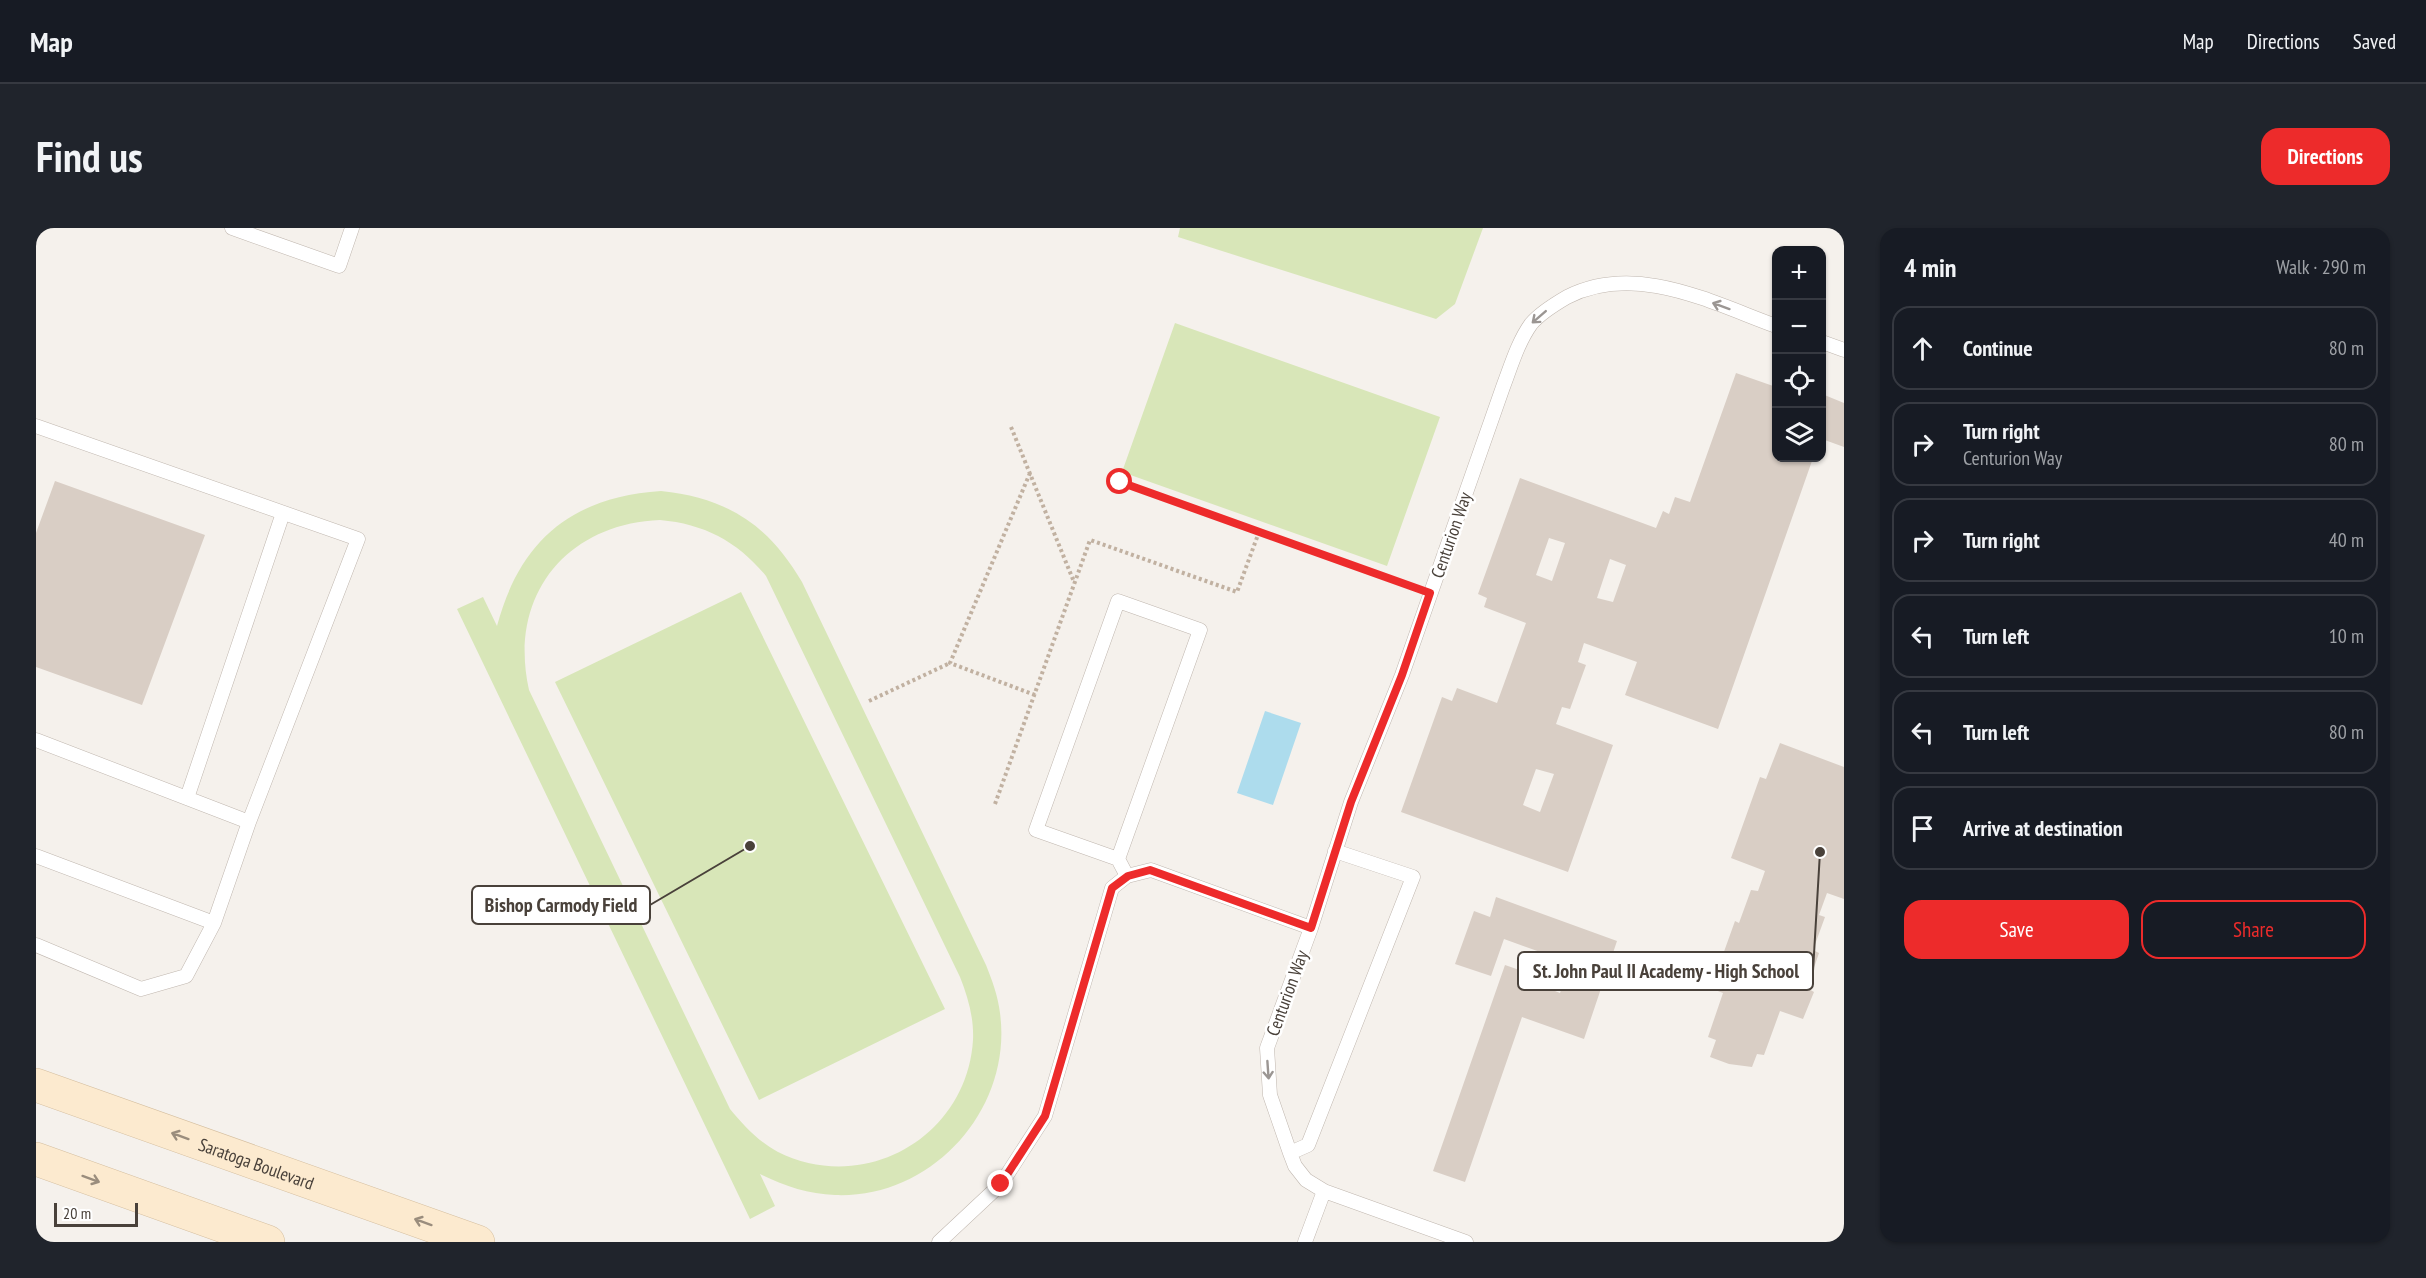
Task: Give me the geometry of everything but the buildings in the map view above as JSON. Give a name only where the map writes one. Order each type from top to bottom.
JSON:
[{"type":"main road","name":"Saratoga Boulevard","points":[[36,1085],[478,1242]]},
{"type":"main road","points":[[36,1159],[268,1242]]},
{"type":"lane","points":[[232,228],[339,266],[352,228]]},
{"type":"lane","name":"Centurion Way","points":[[1466,1242],[1324,1191],[1306,1180],[1295,1166],[1270,1095],[1267,1048],[1311,928],[1351,802],[1402,675],[1515,354],[1531,324],[1554,304],[1580,290],[1616,282],[1653,284],[1772,325]]},
{"type":"lane","points":[[1826,344],[1844,350]]},
{"type":"lane","points":[[36,426],[358,539],[249,822],[214,923],[186,975],[141,989],[36,945]]},
{"type":"lane","points":[[187,798],[283,513]]},
{"type":"lane","points":[[1118,859],[1200,630],[1118,601],[1036,830],[1118,859],[1128,876]]},
{"type":"lane","points":[[36,740],[249,822]]},
{"type":"lane","points":[[1290,1153],[1308,1145],[1413,878],[1335,851]]},
{"type":"lane","points":[[36,856],[214,923]]},
{"type":"lane","points":[[939,1242],[1001,1184],[1045,1116],[1112,888],[1128,876],[1150,870],[1311,928]]},
{"type":"lane","points":[[1305,1242],[1324,1191]]},
{"type":"path","points":[[1011,427],[1075,583]]},
{"type":"path","points":[[869,701],[950,663],[1030,473]]},
{"type":"path","points":[[1120,482],[1430,593]]},
{"type":"path","points":[[950,663],[1035,695]]},
{"type":"green space","points":[[1180,228],[1483,228],[1455,304],[1436,319],[1178,237]]},
{"type":"green space","points":[[1175,323],[1440,417],[1387,566],[1122,472]]},
{"type":"green space","points":[[661,491],[706,500],[726,508],[744,517],[760,530],[789,562],[802,582],[986,965],[1000,1013],[1001,1049],[993,1082],[979,1114],[959,1142],[933,1164],[904,1182],[870,1192],[835,1195],[796,1189],[760,1174],[775,1206],[750,1219],[457,609],[483,597],[497,626],[507,596],[520,569],[554,528],[576,514],[601,503],[629,495]],"holes":[[[660,520],[706,531],[732,544],[766,576],[966,992],[973,1040],[966,1074],[952,1104],[932,1129],[906,1149],[876,1161],[844,1166],[811,1164],[778,1152],[764,1143],[730,1109],[529,690],[525,656],[527,625],[536,596],[551,572],[571,551],[596,535],[626,525]]]},
{"type":"green space","points":[[741,592],[945,1009],[759,1100],[555,682]]},
{"type":"water","points":[[1265,711],[1301,723],[1273,805],[1237,793]]},
{"type":"place","name":"Bishop Carmody Field","points":[[750,846]]},
{"type":"place","name":"St. John Paul II Academy - High School","points":[[1820,852]]},
{"type":"route","points":[[1001,1184],[1045,1116],[1112,888],[1128,876],[1150,870],[1311,928],[1351,802],[1402,675],[1430,593],[1120,482]]}]
